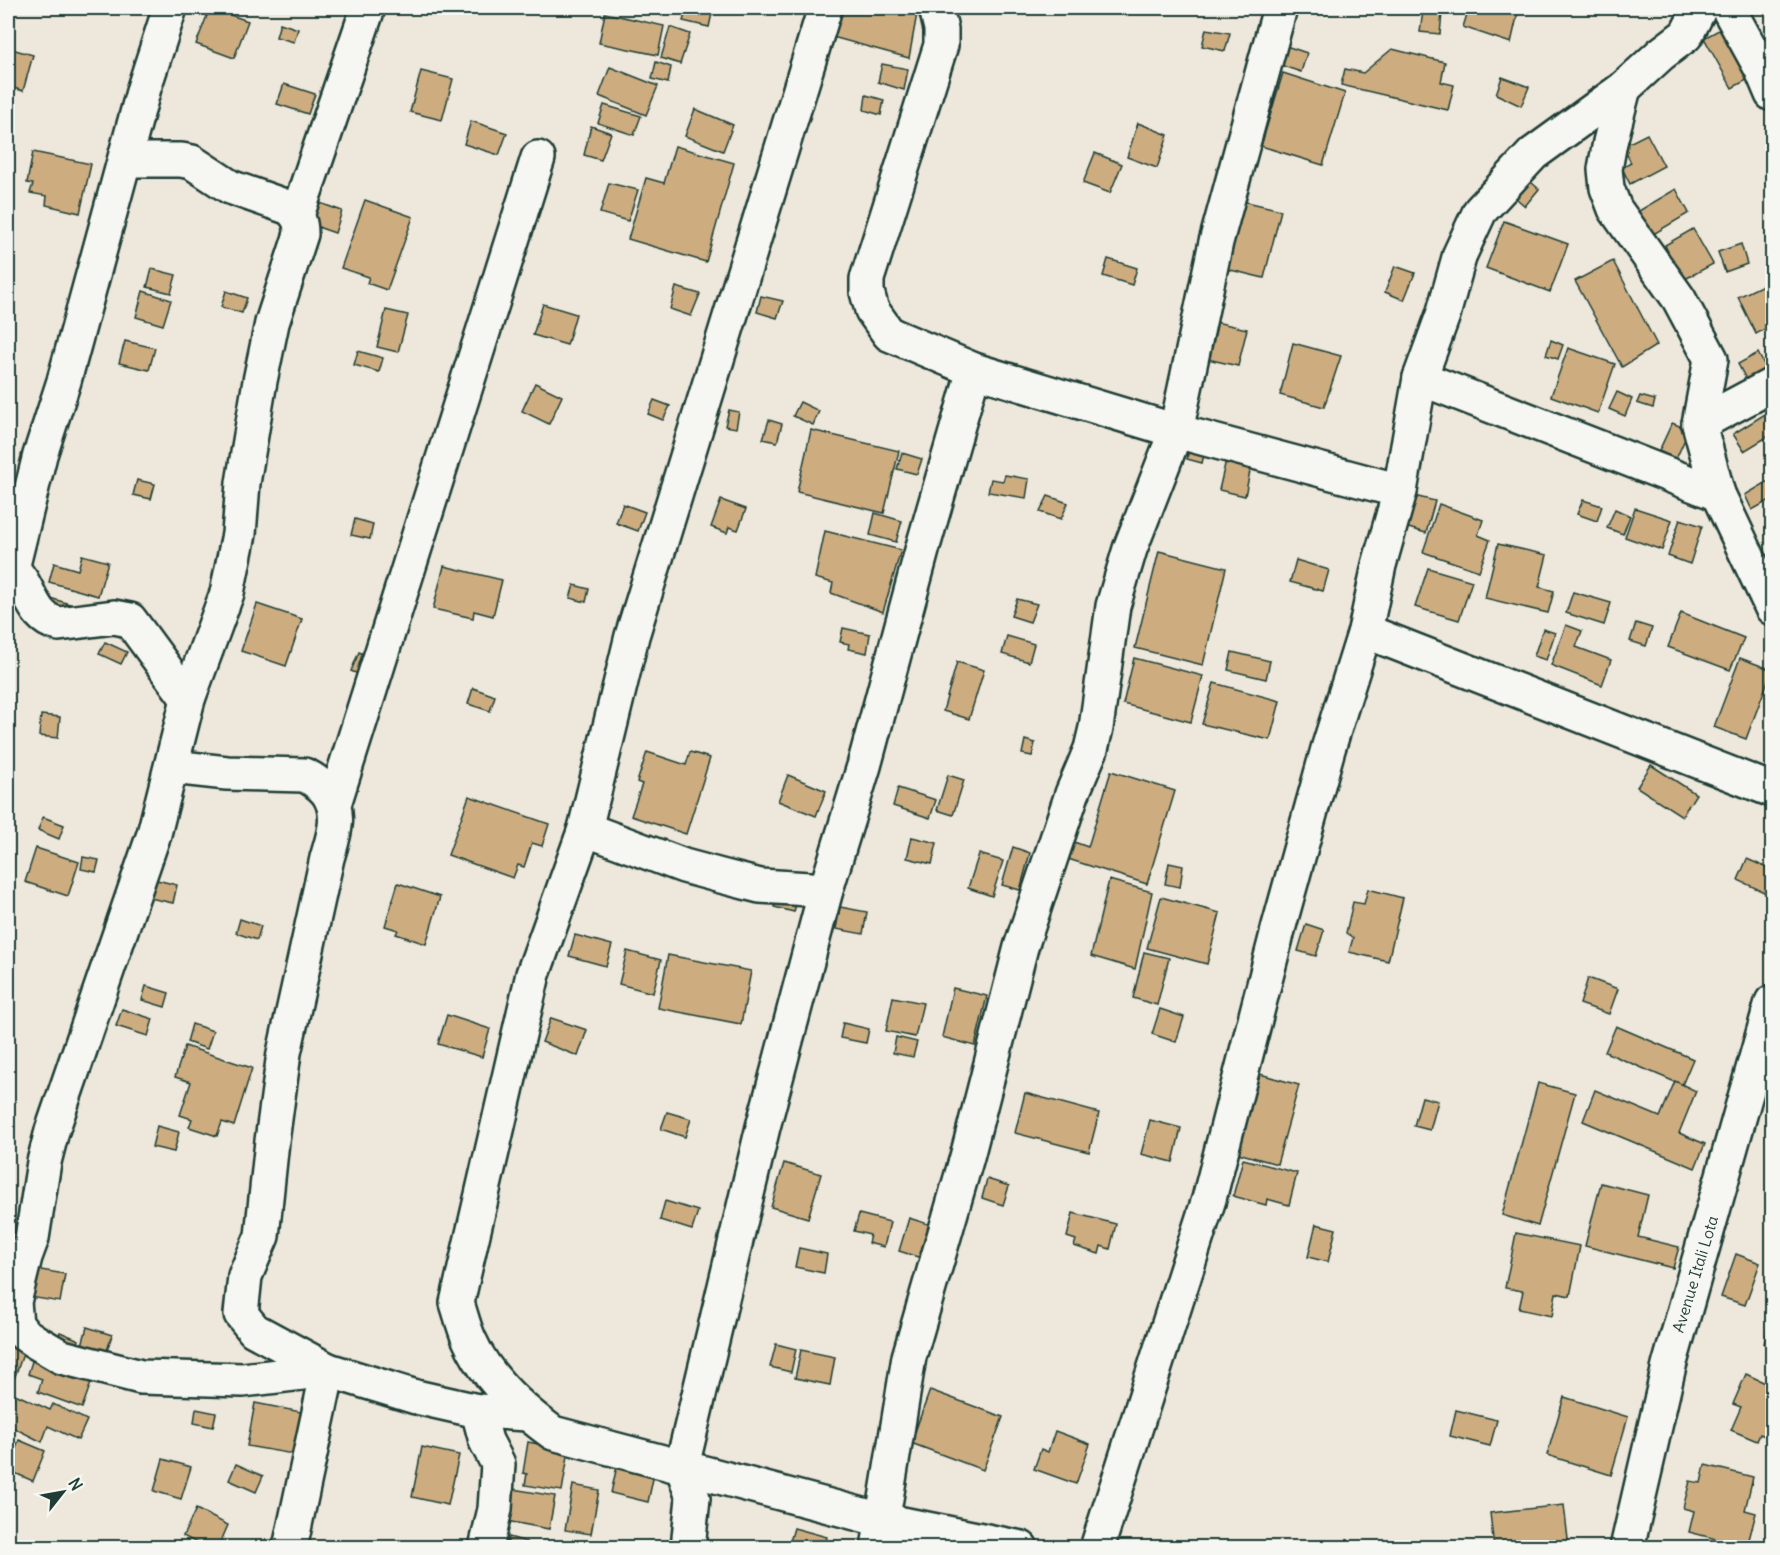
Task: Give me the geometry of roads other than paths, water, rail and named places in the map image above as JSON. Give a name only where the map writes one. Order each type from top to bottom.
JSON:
[{"type":"street","points":[[170,8],[144,88],[64,381],[40,454],[10,577],[21,577],[37,610],[44,619],[51,622],[59,624],[114,617],[130,620],[189,699]]},
{"type":"street","points":[[297,215],[368,8]]},
{"type":"street","points":[[825,8],[632,636],[585,829],[533,974],[457,1304],[469,1340],[490,1374],[528,1414],[553,1433],[682,1466],[880,1534],[1022,1548]]},
{"type":"street","points":[[936,8],[941,29],[941,45],[867,279],[867,291],[872,310],[890,333],[974,370],[1176,432],[1400,491]]},
{"type":"street","points":[[880,1534],[909,1357],[967,1157],[1021,947],[1072,794],[1091,749],[1100,706],[1110,619],[1130,549],[1176,432],[1216,242],[1280,8]]},
{"type":"street","points":[[1097,1548],[1209,1199],[1276,938],[1328,748],[1365,631],[1379,565],[1400,491],[1419,378],[1443,315],[1460,254],[1480,211],[1533,154],[1624,88],[1661,54],[1686,35],[1700,8]]},
{"type":"street","points":[[1728,8],[1773,94]]},
{"type":"street","points":[[1624,88],[1605,169],[1608,188],[1615,209],[1680,299],[1711,359],[1699,424],[1719,494],[1773,608]]},
{"type":"street","points":[[334,804],[538,158]]},
{"type":"street","points":[[125,160],[192,162],[231,187],[290,208],[301,222],[300,234],[272,323],[260,381],[243,483],[230,583],[189,699],[147,854],[52,1131],[44,1162],[33,1238],[11,1300],[16,1324],[24,1334],[36,1342],[62,1357],[141,1377],[243,1380],[328,1370]]},
{"type":"street","points":[[688,1548],[693,1498],[682,1466],[761,1138],[826,890],[864,765],[974,370]]},
{"type":"street","points":[[1419,378],[1719,494]]},
{"type":"street","points":[[1699,424],[1773,385]]},
{"type":"street","points":[[1365,631],[1773,790]]},
{"type":"street","points":[[172,767],[227,773],[304,775],[313,778],[321,786],[334,804],[336,814],[335,829],[285,1053],[272,1141],[262,1236],[245,1276],[241,1314],[254,1330],[328,1370],[416,1397],[478,1411],[528,1414]]},
{"type":"street","points":[[585,829],[684,866],[760,886],[826,890]]},
{"type":"street","name":"Avenue Itali Lota","points":[[1627,1548],[1672,1355],[1773,1002]]},
{"type":"street","points":[[290,1548],[328,1370]]},
{"type":"street","points":[[478,1411],[486,1441],[498,1464],[495,1509],[486,1548]]}]
